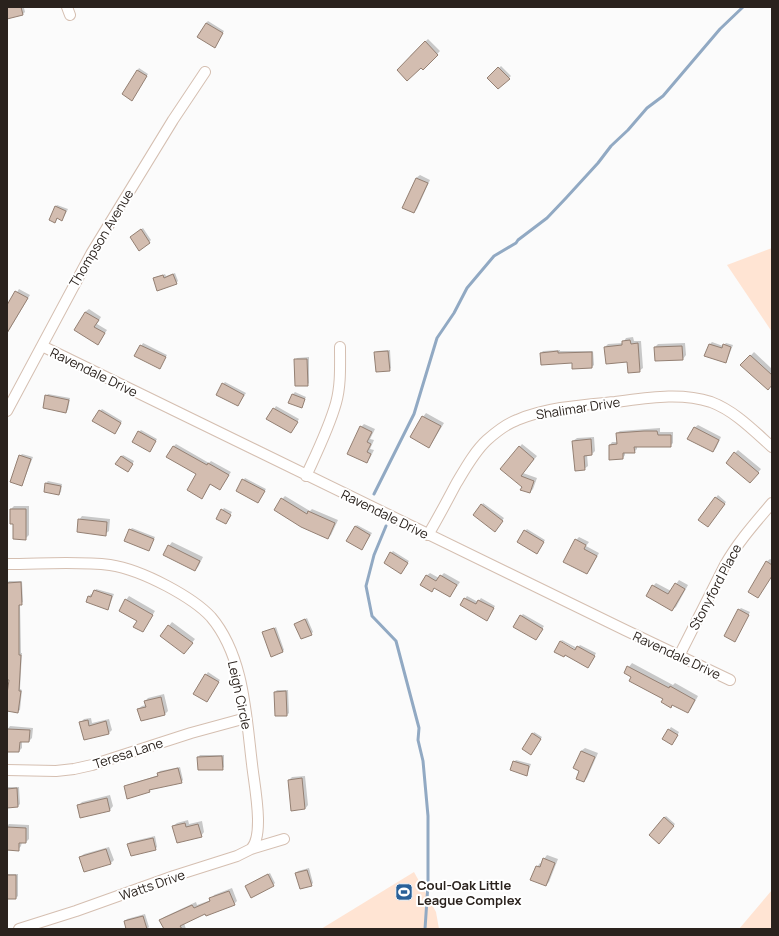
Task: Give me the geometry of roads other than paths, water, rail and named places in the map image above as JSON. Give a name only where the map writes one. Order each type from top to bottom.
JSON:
[{"type":"street","name":"Thompson Avenue","points":[[7,411],[91,254],[173,120],[205,72]]},
{"type":"street","name":"Ravendale Drive","points":[[42,346],[306,476],[730,680]]},
{"type":"street","points":[[306,476],[336,403],[340,375],[340,348]]},
{"type":"street","name":"Shalimar Drive","points":[[428,535],[479,448],[502,428],[533,414],[594,404],[661,397],[689,397],[724,408],[772,447]]},
{"type":"street","name":"Stonyford Place","points":[[679,656],[724,565],[733,550],[748,530],[772,503]]},
{"type":"street","name":"Leigh Circle","points":[[7,564],[109,565],[137,572],[177,591],[199,606],[210,617],[222,634],[238,672],[246,718],[258,831],[257,840],[251,849]]},
{"type":"street","name":"Teresa Lane","points":[[7,770],[56,771],[74,769],[92,765],[191,733],[246,718]]},
{"type":"street","name":"Watts Drive","points":[[19,929],[76,911],[174,876],[237,856],[251,849],[284,839]]},
{"type":"waterway","points":[[374,494],[414,414],[437,338],[454,313],[467,288],[494,256],[516,243],[547,218],[598,163],[611,146],[628,130],[647,108],[663,96],[720,29],[743,7]]},
{"type":"waterway","points":[[386,526],[374,555],[366,586],[372,616],[396,641],[419,728],[418,740],[423,761],[428,816],[428,884],[425,929]]},
{"type":"place","name":"Coul-Oak Little League Complex","points":[[404,892]]}]
